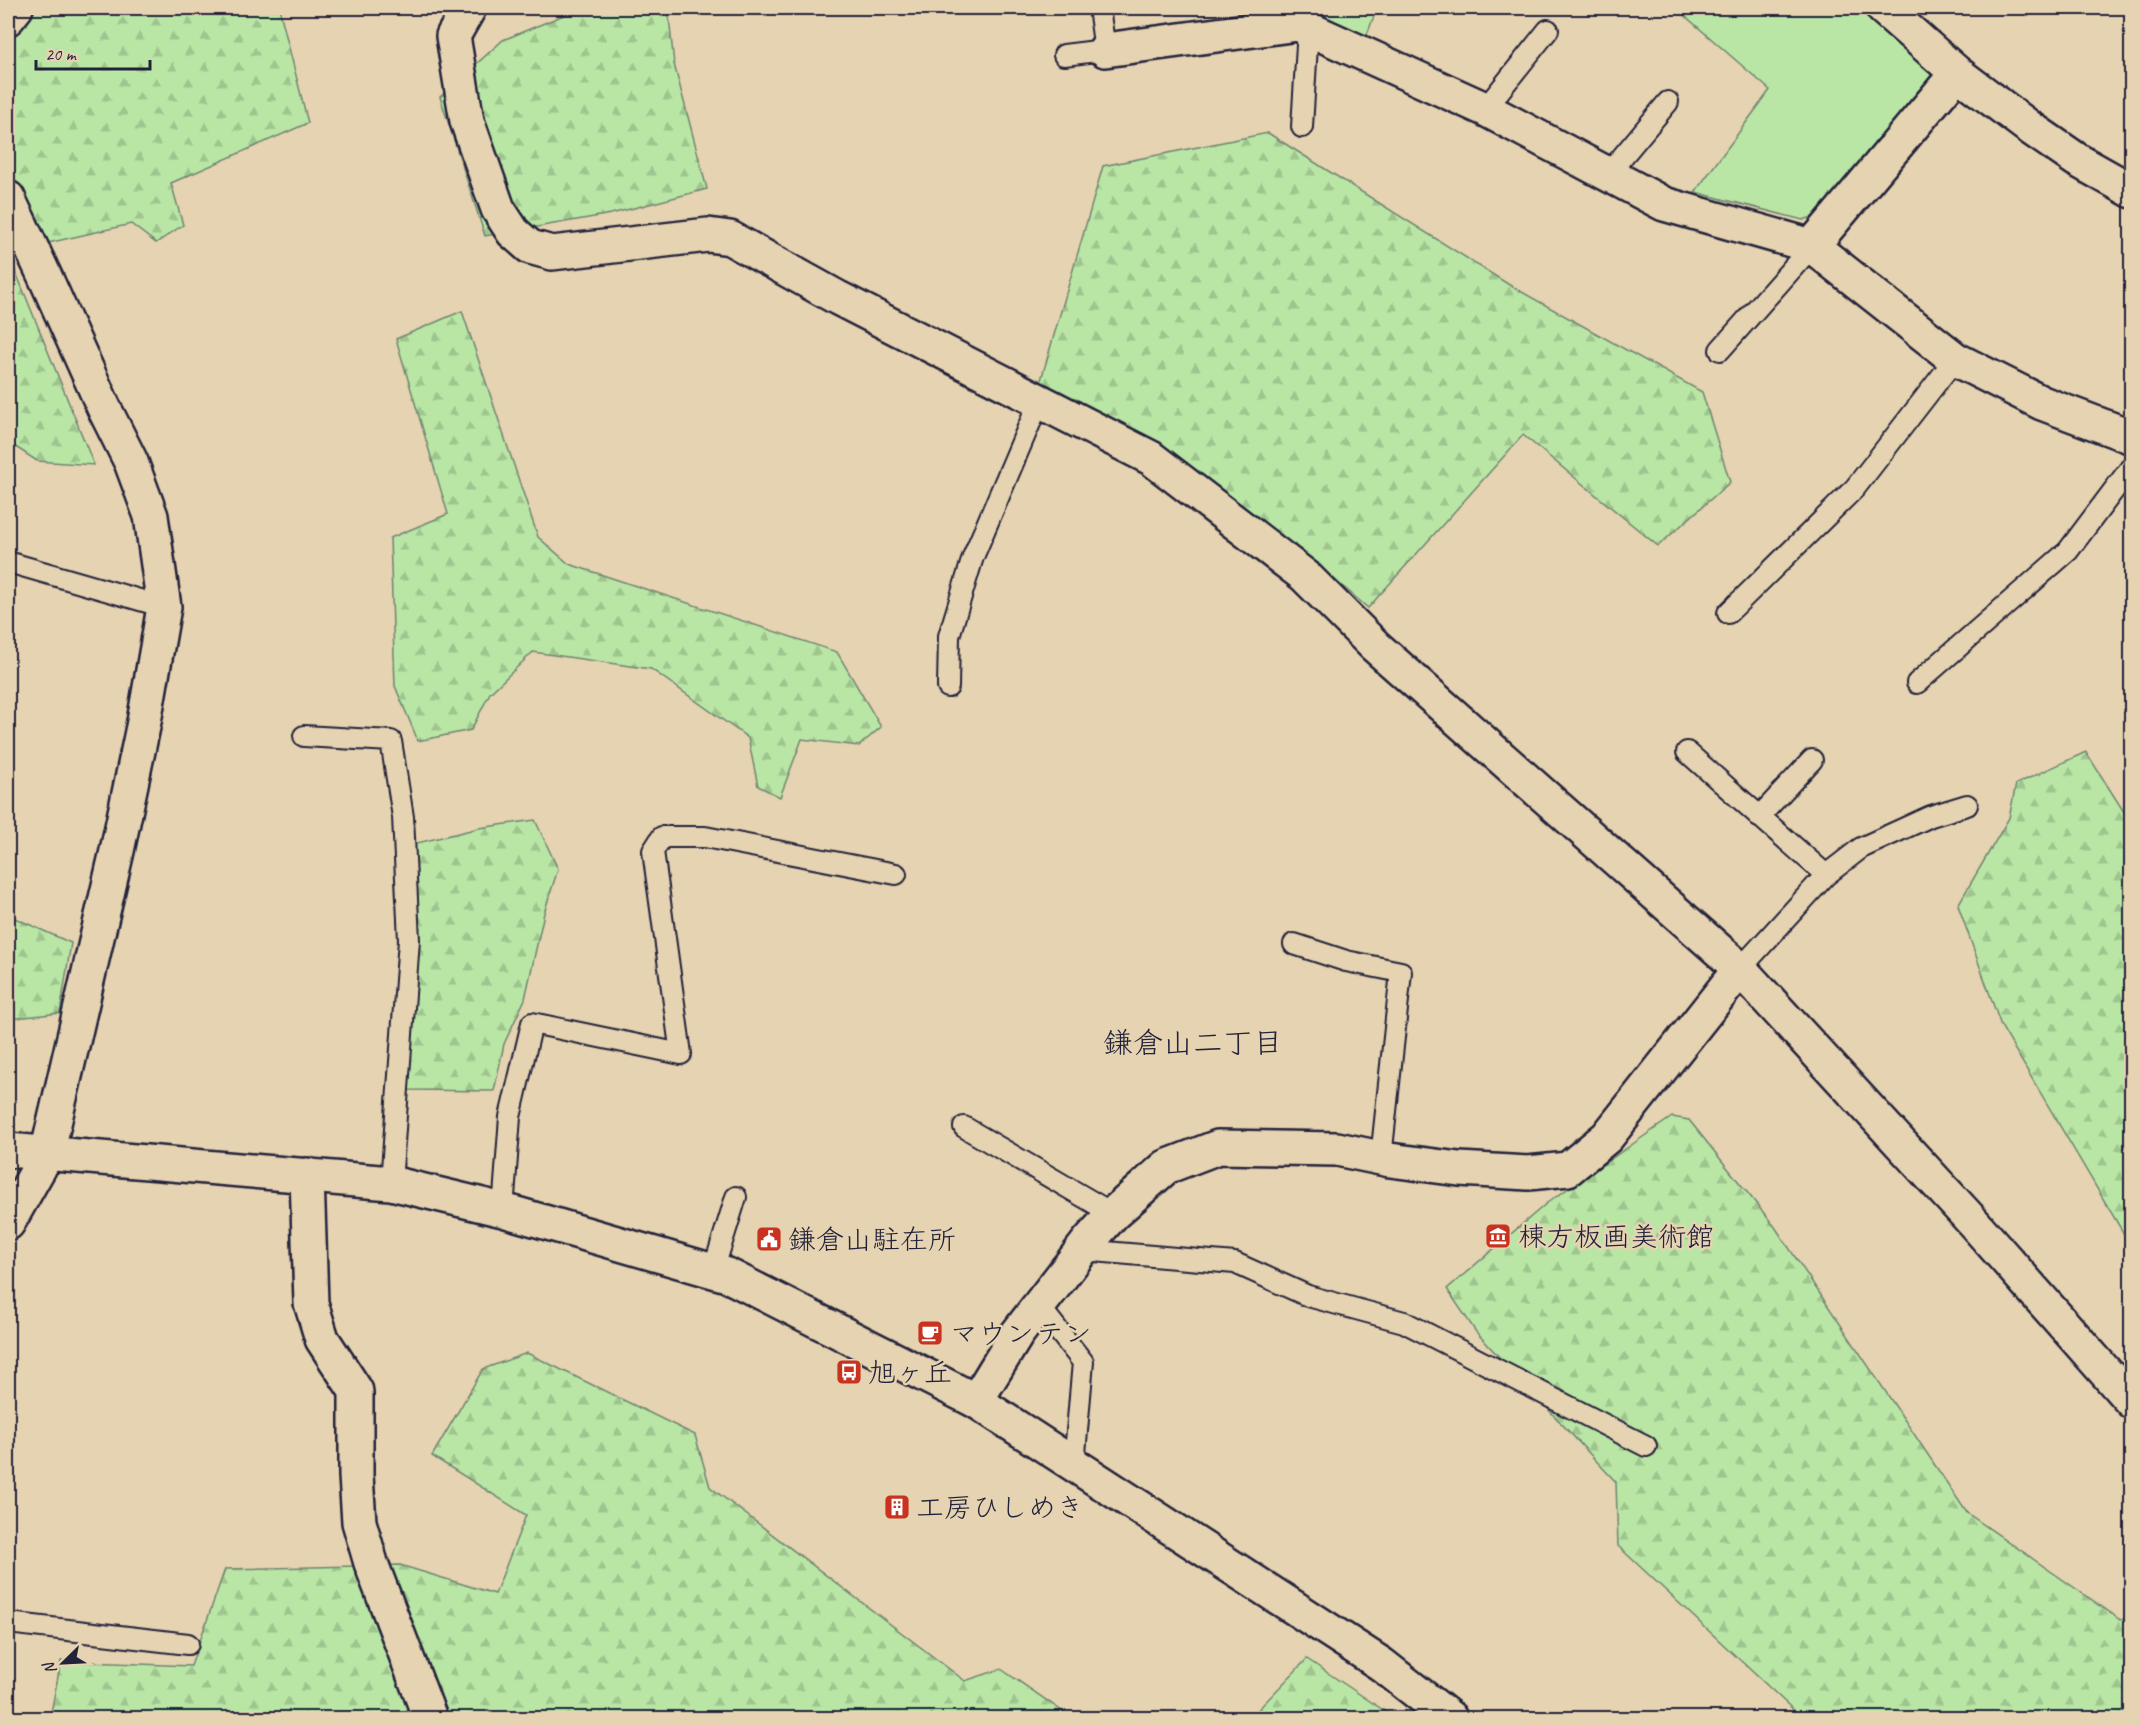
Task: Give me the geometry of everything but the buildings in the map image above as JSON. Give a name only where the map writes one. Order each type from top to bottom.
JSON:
[{"type":"street","points":[[8,18],[16,8]]},
{"type":"street","points":[[469,8],[453,36],[467,122],[498,209],[513,232],[530,247],[552,254],[708,235],[730,238],[838,298],[1151,458],[1305,576],[1375,646],[1740,969],[1973,1221],[2132,1402]]},
{"type":"street","points":[[1884,8],[1957,74],[2029,127],[2129,185]]},
{"type":"street","points":[[1105,50],[1304,20],[1485,110],[1665,204],[1812,246],[1955,359],[2042,403],[2132,437]]},
{"type":"street","points":[[1812,246],[1957,74]]},
{"type":"street","points":[[8,198],[131,462],[151,516],[164,607],[144,722],[124,816],[47,1154],[8,1223]]},
{"type":"street","points":[[976,1401],[1017,1334],[1082,1250],[1113,1214],[1166,1167],[1218,1147],[1337,1149],[1381,1158],[1470,1170],[1528,1173],[1568,1169],[1606,1137],[1740,969]]},
{"type":"street","points":[[8,1150],[391,1183],[502,1210],[727,1275],[976,1401],[1382,1664],[1450,1719]]},
{"type":"street","points":[[307,1175],[311,1303],[322,1339],[356,1391],[358,1522],[371,1563],[430,1719]]},
{"type":"lane","points":[[1064,55],[1105,50],[1099,8]]},
{"type":"lane","points":[[1302,127],[1304,20]]},
{"type":"lane","points":[[1485,110],[1548,30]]},
{"type":"lane","points":[[1608,174],[1668,102]]},
{"type":"lane","points":[[1720,350],[1812,246]]},
{"type":"lane","points":[[1728,613],[1855,488],[1955,359]]},
{"type":"lane","points":[[948,687],[949,636],[973,557],[1039,402]]},
{"type":"lane","points":[[1917,683],[2068,551],[2132,466]]},
{"type":"lane","points":[[8,562],[164,607]]},
{"type":"lane","points":[[304,736],[391,741],[403,817],[409,940],[391,1183]]},
{"type":"lane","points":[[1687,752],[1826,875]]},
{"type":"lane","points":[[1759,817],[1812,760]]},
{"type":"lane","points":[[1740,969],[1826,875],[1861,848],[1931,816],[1967,805]]},
{"type":"lane","points":[[502,1210],[510,1117],[532,1023],[681,1054],[653,851],[662,837],[705,837],[896,874]]},
{"type":"lane","points":[[1294,944],[1346,961],[1401,972],[1381,1158]]},
{"type":"lane","points":[[964,1126],[1113,1214]]},
{"type":"lane","points":[[713,1271],[736,1197]]},
{"type":"lane","points":[[1082,1250],[1235,1263],[1308,1296],[1404,1322],[1646,1446]]},
{"type":"lane","points":[[1038,1306],[1083,1362],[1074,1465]]},
{"type":"lane","points":[[8,1623],[188,1644]]},
{"type":"green space","points":[[8,8],[283,8],[280,12],[308,123],[171,183],[183,225],[156,243],[131,224],[48,243],[8,247]]},
{"type":"green space","points":[[581,8],[668,8],[674,64],[707,189],[611,214],[485,236],[440,97],[503,40]]},
{"type":"green space","points":[[1321,8],[1377,8],[1365,40],[1327,20]]},
{"type":"green space","points":[[1676,8],[1870,8],[1935,66],[1935,78],[1822,214],[1803,220],[1695,192],[1770,90]]},
{"type":"green space","points":[[1268,133],[1511,286],[1702,392],[1730,482],[1658,546],[1523,435],[1368,608],[1326,572],[1273,533],[1039,387],[1103,166]]},
{"type":"green space","points":[[15,270],[94,465],[37,461],[8,442],[8,279]]},
{"type":"green space","points":[[462,311],[538,537],[569,564],[837,652],[881,727],[859,746],[802,739],[780,797],[758,786],[748,738],[651,669],[533,652],[490,693],[471,730],[418,741],[395,686],[390,538],[448,514],[396,339]]},
{"type":"green space","points":[[2086,752],[2131,823],[2131,1246],[2001,1026],[1958,905],[2009,818],[2016,784]]},
{"type":"green space","points":[[535,820],[558,869],[544,913],[525,999],[504,1044],[494,1091],[408,1090],[417,940],[413,844],[479,828]]},
{"type":"green space","points":[[8,915],[71,943],[60,1013],[8,1019]]},
{"type":"green space","points":[[1672,1117],[1689,1120],[1775,1227],[1967,1513],[2121,1620],[2131,1617],[2131,1718],[1802,1718],[1618,1546],[1616,1482],[1476,1332],[1447,1289],[1547,1203]]},
{"type":"green space","points":[[527,1353],[695,1435],[710,1487],[965,1681],[1001,1669],[1072,1718],[50,1718],[61,1661],[191,1666],[225,1569],[400,1565],[495,1594],[526,1515],[432,1456],[483,1369]]},
{"type":"green space","points":[[1307,1659],[1395,1718],[1250,1718]]},
{"type":"place","name":"棟方板画美術館","points":[[1498,1236]]},
{"type":"place","name":"鎌倉山駐在所","points":[[769,1239]]},
{"type":"place","name":"マウンテン","points":[[930,1333]]},
{"type":"place","name":"旭ヶ丘","points":[[849,1372]]},
{"type":"place","name":"工房ひしめき","points":[[897,1507]]},
{"type":"district","name":"鎌倉山二丁目","points":[[1193,1043]]}]
